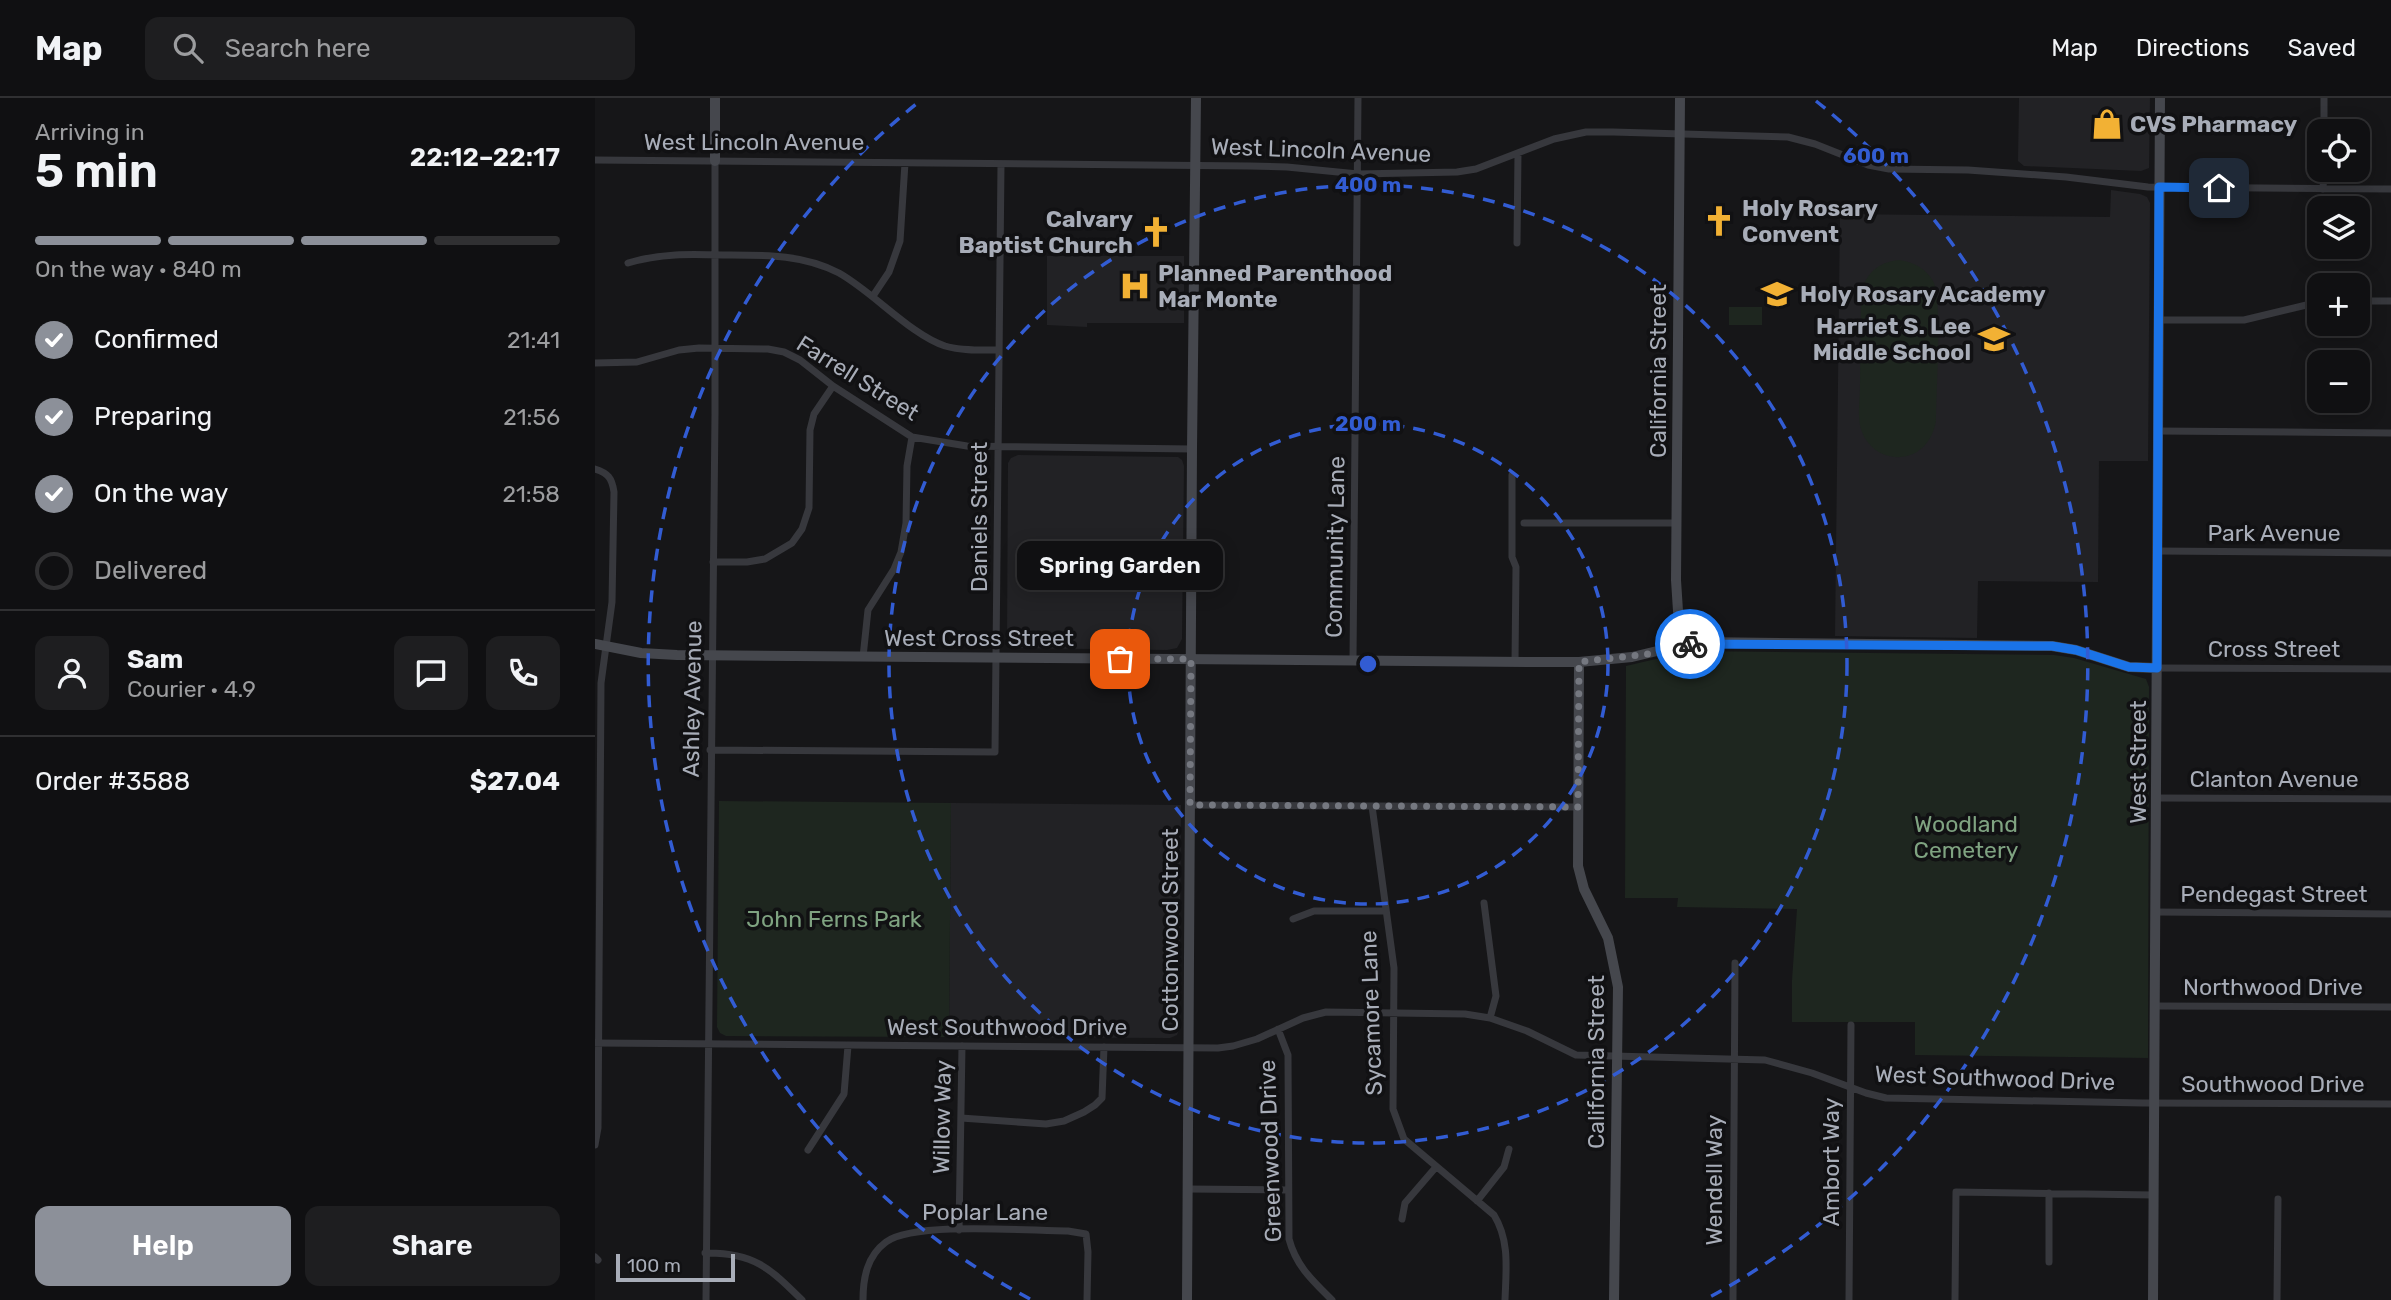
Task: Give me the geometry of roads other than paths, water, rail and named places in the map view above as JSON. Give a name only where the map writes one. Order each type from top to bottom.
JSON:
[{"type":"street","name":"Ashley Avenue","points":[[706,1300],[715,414],[715,98]]},
{"type":"street","name":"Cottonwood Street","points":[[1187,1300],[1196,98]]},
{"type":"street","name":"Community Lane","points":[[1353,660],[1358,98]]},
{"type":"street","name":"California Street","points":[[1680,98],[1677,597],[1683,644]]},
{"type":"street","name":"West Street","points":[[2153,1300],[2160,98]]},
{"type":"street","points":[[2324,98],[2324,119]]},
{"type":"street","name":"West Lincoln Avenue","points":[[595,160],[1195,165],[1287,167],[1358,174],[1457,172],[1476,169],[1554,139],[1586,132],[1764,135],[1798,139],[1889,169],[2027,174],[2159,187],[2391,189]]},
{"type":"street","points":[[1517,243],[1518,153]]},
{"type":"street","points":[[873,296],[889,272],[900,241],[905,163]]},
{"type":"street","name":"Daniels Street","points":[[710,750],[995,752],[1001,164]]},
{"type":"street","points":[[2323,182],[2323,189]]},
{"type":"street","points":[[628,263],[661,255],[767,254],[814,262],[837,272],[922,334],[945,346],[999,350]]},
{"type":"street","points":[[2370,301],[2391,302]]},
{"type":"street","points":[[2159,320],[2244,320],[2307,305]]},
{"type":"street","name":"Farrell Street","points":[[595,363],[637,362],[679,350],[768,349],[784,352],[800,360],[833,386],[912,437],[967,446],[1192,449]]},
{"type":"street","points":[[713,562],[765,559],[785,548],[797,536],[807,518],[809,508],[812,422],[818,406],[833,386]]},
{"type":"street","points":[[2158,431],[2391,433]]},
{"type":"street","points":[[863,657],[867,610],[894,569],[901,552],[906,523],[907,466],[912,437]]},
{"type":"street","points":[[595,469],[604,471],[612,479],[614,492],[612,602],[601,683],[597,767],[598,1128],[595,1145]]},
{"type":"street","points":[[1512,475],[1512,557],[1516,567],[1515,662]]},
{"type":"street","points":[[1524,523],[1677,523]]},
{"type":"street","name":"Park Avenue","points":[[2157,551],[2391,553]]},
{"type":"street","name":"West Cross Street","points":[[595,644],[641,653],[711,655],[1515,662],[1579,662],[1648,654],[1683,644],[1735,642],[2052,646],[2076,650],[2129,667],[2157,668]]},
{"type":"street","name":"California Street","points":[[1579,662],[1579,874],[1604,928],[1616,973],[1618,998],[1614,1300]]},
{"type":"street","name":"Cross Street","points":[[2157,668],[2391,669]]},
{"type":"street","name":"Clanton Avenue","points":[[2157,798],[2391,799]]},
{"type":"street","points":[[1190,805],[1578,807]]},
{"type":"street","name":"Sycamore Lane","points":[[1372,806],[1392,948],[1393,1109],[1403,1139],[1494,1215],[1505,1240],[1505,1300]]},
{"type":"street","points":[[1484,904],[1496,996],[1490,1018]]},
{"type":"street","points":[[1293,919],[1314,911],[1386,911]]},
{"type":"street","name":"Pendegast Street","points":[[2157,912],[2391,914]]},
{"type":"street","name":"Wendell Way","points":[[1733,1300],[1735,963]]},
{"type":"street","name":"Northwood Drive","points":[[2156,1006],[2391,1007]]},
{"type":"street","name":"West Southwood Drive","points":[[597,1044],[1189,1048],[1233,1046],[1326,1012],[1465,1014],[1490,1018],[1527,1031],[1576,1055],[1765,1060],[1886,1098],[2155,1103]]},
{"type":"street","name":"Ambort Way","points":[[1849,1300],[1851,1025]]},
{"type":"street","name":"Greenwood Drive","points":[[1278,1029],[1288,1055],[1288,1223],[1293,1252],[1302,1270],[1328,1299]]},
{"type":"street","points":[[808,1150],[844,1094],[848,1046]]},
{"type":"street","name":"Willow Way","points":[[959,1230],[962,1046]]},
{"type":"street","points":[[961,1118],[1046,1125],[1084,1112],[1102,1098],[1104,1047]]},
{"type":"street","name":"Southwood Drive","points":[[2155,1103],[2391,1104]]},
{"type":"street","points":[[1477,1201],[1504,1167],[1509,1149]]},
{"type":"street","points":[[1402,1219],[1405,1203],[1436,1167]]},
{"type":"street","points":[[1188,1189],[1288,1190]]},
{"type":"street","points":[[1955,1300],[1956,1192],[2154,1195]]},
{"type":"street","points":[[2049,1193],[2049,1262]]},
{"type":"street","points":[[2277,1300],[2278,1199]]},
{"type":"street","name":"Poplar Lane","points":[[863,1300],[868,1265],[874,1253],[885,1242],[910,1232],[959,1230],[1068,1231],[1086,1234],[1087,1300]]},
{"type":"street","points":[[705,1253],[733,1255],[758,1261],[776,1274],[802,1300]]},
{"type":"place","name":"CVS Pharmacy","points":[[2107,124]]},
{"type":"place","name":"Holy Rosary Convent","points":[[1719,221]]},
{"type":"place","name":"Calvary Baptist Church","points":[[1156,232]]},
{"type":"place","name":"Planned Parenthood Mar Monte","points":[[1135,286]]},
{"type":"place","name":"Holy Rosary Academy","points":[[1777,294]]},
{"type":"place","name":"Harriet S. Lee Middle School","points":[[1994,339]]},
{"type":"place","name":"Spring Garden","points":[[1120,659]]},
{"type":"park label","name":"Woodland Cemetery","points":[[1966,837]]},
{"type":"park label","name":"John Ferns Park","points":[[834,919]]}]
